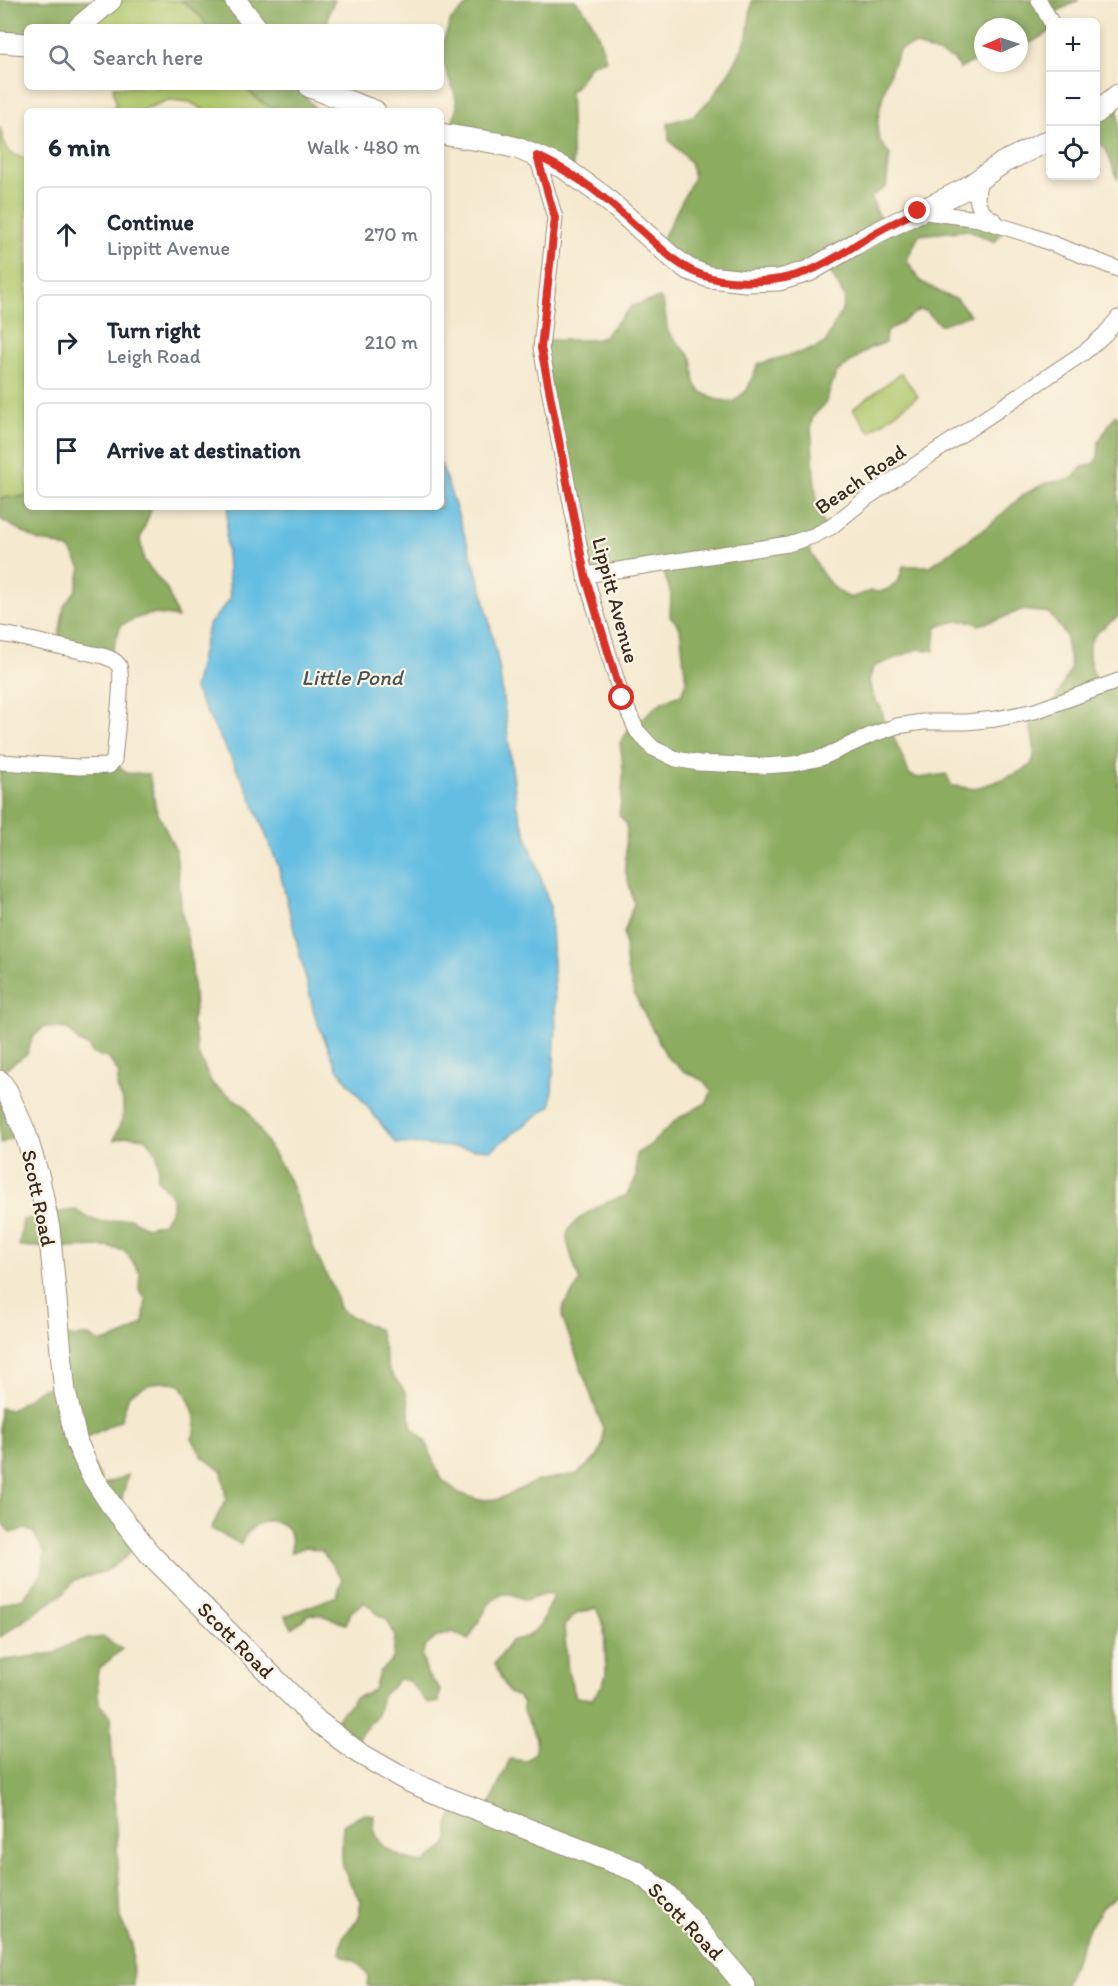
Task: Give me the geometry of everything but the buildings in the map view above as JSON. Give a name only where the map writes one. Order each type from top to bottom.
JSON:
[{"type":"street","points":[[83,24],[111,0]]},
{"type":"street","points":[[235,0],[254,24]]},
{"type":"street","points":[[1039,0],[1049,18]]},
{"type":"street","points":[[0,42],[24,44]]},
{"type":"street","points":[[318,90],[367,108]]},
{"type":"street","points":[[1100,107],[1118,95]]},
{"type":"street","points":[[444,134],[497,143],[537,156],[564,168],[585,182],[672,258],[688,268],[709,277],[746,281],[779,280],[810,271],[864,239],[965,189],[1004,162],[1046,142]]},
{"type":"street","name":"Lippitt Avenue","points":[[537,156],[555,218],[541,348],[585,575],[622,698],[637,731],[653,748],[676,759],[728,766],[793,764],[821,758],[897,726],[923,722],[966,722],[1006,717],[1035,711],[1118,681]]},
{"type":"street","points":[[981,178],[976,191],[981,211],[1005,227]]},
{"type":"street","points":[[918,211],[979,219],[1117,267]]},
{"type":"street","name":"Beach Road","points":[[585,575],[788,544],[813,536],[831,527],[868,497],[1086,351],[1105,334],[1118,318]]},
{"type":"street","points":[[0,634],[115,660],[120,667],[114,760],[109,766],[79,767],[0,762]]},
{"type":"street","name":"Scott Road","points":[[0,1081],[7,1091],[25,1132],[39,1178],[49,1228],[65,1392],[77,1443],[91,1474],[148,1553],[317,1720],[350,1747],[397,1775],[447,1798],[636,1871],[665,1893],[689,1918],[745,1986]]},
{"type":"green space","points":[[0,0],[115,0],[87,24],[24,24],[24,44],[0,41]]},
{"type":"green space","points":[[115,0],[181,0],[201,17],[205,24],[87,24]]},
{"type":"green space","points":[[181,0],[335,0],[329,12],[327,24],[205,24],[201,17]]},
{"type":"green space","points":[[473,0],[575,0],[582,7],[598,35],[606,60],[591,64],[574,89],[570,90],[573,172],[450,132],[457,106],[455,94],[444,66],[444,39],[451,20]]},
{"type":"green space","points":[[752,0],[1079,0],[1054,13],[1052,18],[1046,18],[1046,34],[1028,44],[1028,18],[974,18],[974,61],[960,69],[953,59],[916,45],[900,49],[888,79],[878,116],[879,138],[890,155],[886,187],[871,197],[881,221],[919,216],[960,215],[1001,233],[995,242],[969,230],[919,235],[907,260],[920,281],[957,299],[970,315],[940,325],[926,311],[919,310],[886,333],[885,343],[870,348],[836,373],[825,404],[813,416],[811,426],[814,477],[825,528],[805,540],[822,574],[841,593],[850,598],[870,591],[880,592],[890,588],[899,580],[903,566],[930,566],[991,524],[1024,494],[1046,483],[1072,479],[1082,467],[1094,464],[1098,457],[1099,441],[1115,415],[1118,416],[1118,617],[1097,633],[1089,648],[1089,656],[1099,689],[1118,683],[1118,1896],[1105,1904],[1089,1928],[1064,1986],[367,1986],[368,1976],[359,1963],[340,1954],[343,1937],[358,1919],[361,1901],[343,1865],[343,1825],[364,1814],[374,1815],[376,1835],[387,1849],[405,1858],[424,1863],[446,1846],[449,1838],[448,1825],[458,1800],[489,1806],[510,1759],[526,1761],[535,1752],[536,1738],[523,1711],[523,1703],[518,1696],[509,1693],[494,1664],[511,1641],[529,1636],[540,1625],[553,1596],[546,1593],[526,1600],[511,1594],[501,1594],[489,1604],[468,1640],[453,1632],[437,1637],[426,1646],[422,1655],[427,1674],[440,1689],[439,1702],[428,1704],[409,1681],[399,1679],[382,1696],[377,1715],[355,1741],[333,1723],[355,1698],[374,1690],[379,1672],[393,1659],[395,1636],[387,1619],[364,1602],[351,1612],[346,1624],[322,1615],[310,1614],[292,1628],[285,1616],[337,1596],[342,1579],[322,1551],[306,1547],[290,1553],[292,1541],[284,1525],[266,1521],[248,1532],[241,1544],[211,1529],[226,1499],[222,1472],[202,1456],[192,1438],[195,1432],[195,1418],[181,1385],[161,1382],[147,1385],[129,1395],[121,1420],[82,1440],[103,1485],[128,1475],[118,1513],[134,1548],[106,1571],[75,1580],[64,1593],[0,1637],[0,1604],[23,1598],[42,1573],[45,1553],[34,1533],[25,1529],[10,1533],[0,1520],[0,1408],[11,1410],[41,1389],[64,1384],[60,1337],[89,1336],[100,1342],[132,1331],[143,1323],[146,1299],[139,1290],[140,1273],[125,1251],[108,1247],[19,1246],[23,1220],[49,1213],[76,1210],[89,1218],[102,1222],[130,1218],[146,1227],[163,1223],[172,1209],[172,1196],[157,1179],[157,1157],[145,1138],[128,1136],[114,1140],[123,1116],[123,1101],[117,1087],[119,1073],[108,1058],[93,1054],[88,1046],[79,1042],[68,1029],[44,1027],[32,1038],[27,1054],[0,1072],[0,763],[115,763],[127,773],[149,774],[156,809],[176,851],[182,914],[191,955],[195,1009],[191,1023],[197,1052],[213,1085],[245,1106],[290,1181],[316,1254],[334,1290],[339,1308],[379,1330],[389,1370],[406,1393],[412,1428],[426,1442],[440,1478],[459,1493],[479,1500],[499,1499],[537,1481],[577,1474],[598,1456],[603,1443],[603,1428],[562,1317],[564,1305],[580,1282],[567,1241],[569,1230],[574,1223],[591,1211],[626,1196],[636,1178],[636,1154],[649,1146],[677,1119],[706,1103],[712,1091],[704,1081],[684,1071],[667,1057],[635,996],[627,969],[624,933],[634,903],[625,869],[627,825],[619,815],[623,779],[620,743],[635,719],[639,721],[663,701],[681,695],[686,682],[680,628],[670,617],[671,594],[663,570],[591,572],[540,354],[549,340],[595,340],[603,337],[632,306],[660,298],[664,305],[668,332],[692,358],[695,383],[700,391],[714,399],[733,402],[747,390],[758,364],[816,348],[825,343],[842,310],[845,298],[828,268],[723,277],[660,244],[694,177],[690,162],[669,140],[668,123],[693,116],[712,98],[735,63],[747,37]],"holes":[[[1021,610],[1049,613],[1065,634],[1071,668],[1052,706],[1026,714],[1034,746],[1031,764],[1003,779],[971,788],[952,786],[946,774],[919,778],[910,775],[892,733],[885,723],[881,707],[874,699],[869,682],[873,667],[918,649],[934,651],[936,628],[952,622],[969,621],[979,625]],[[596,1608],[604,1626],[606,1674],[603,1684],[592,1699],[576,1697],[568,1672],[564,1626],[576,1614]]]},
{"type":"green space","points":[[114,90],[248,90],[260,102],[273,108],[201,108],[190,102],[168,100],[148,108],[113,108],[116,104]]},
{"type":"green space","points":[[248,90],[301,90],[315,108],[273,108]]},
{"type":"green space","points":[[1118,96],[1118,180],[1106,150],[1100,142],[1100,112]]},
{"type":"green space","points":[[0,126],[6,148],[14,155],[24,158],[24,496],[0,498]]},
{"type":"green space","points":[[901,373],[918,396],[870,432],[853,409]]},
{"type":"green space","points":[[24,496],[24,510],[151,510],[140,539],[144,561],[167,589],[178,618],[149,615],[121,625],[110,657],[58,642],[64,606],[76,590],[81,568],[71,550],[39,541],[0,519],[0,498]]},
{"type":"green space","points":[[0,1091],[26,1131],[0,1144]]},
{"type":"green space","points":[[104,1637],[122,1649],[100,1668],[97,1675],[99,1704],[110,1715],[121,1920],[132,1944],[133,1986],[0,1986],[0,1661],[56,1653],[73,1643]]},
{"type":"water","name":"Little Pond","points":[[444,472],[481,585],[499,666],[517,807],[550,906],[556,1027],[551,1105],[491,1150],[396,1143],[337,1068],[315,1017],[279,868],[249,792],[194,689],[208,626],[230,599],[226,538],[228,510],[444,510]]},
{"type":"route","points":[[622,698],[585,575],[541,348],[555,218],[537,156],[564,168],[585,182],[672,258],[698,274],[727,280],[779,280],[794,277],[829,261],[864,239],[918,211]]}]
